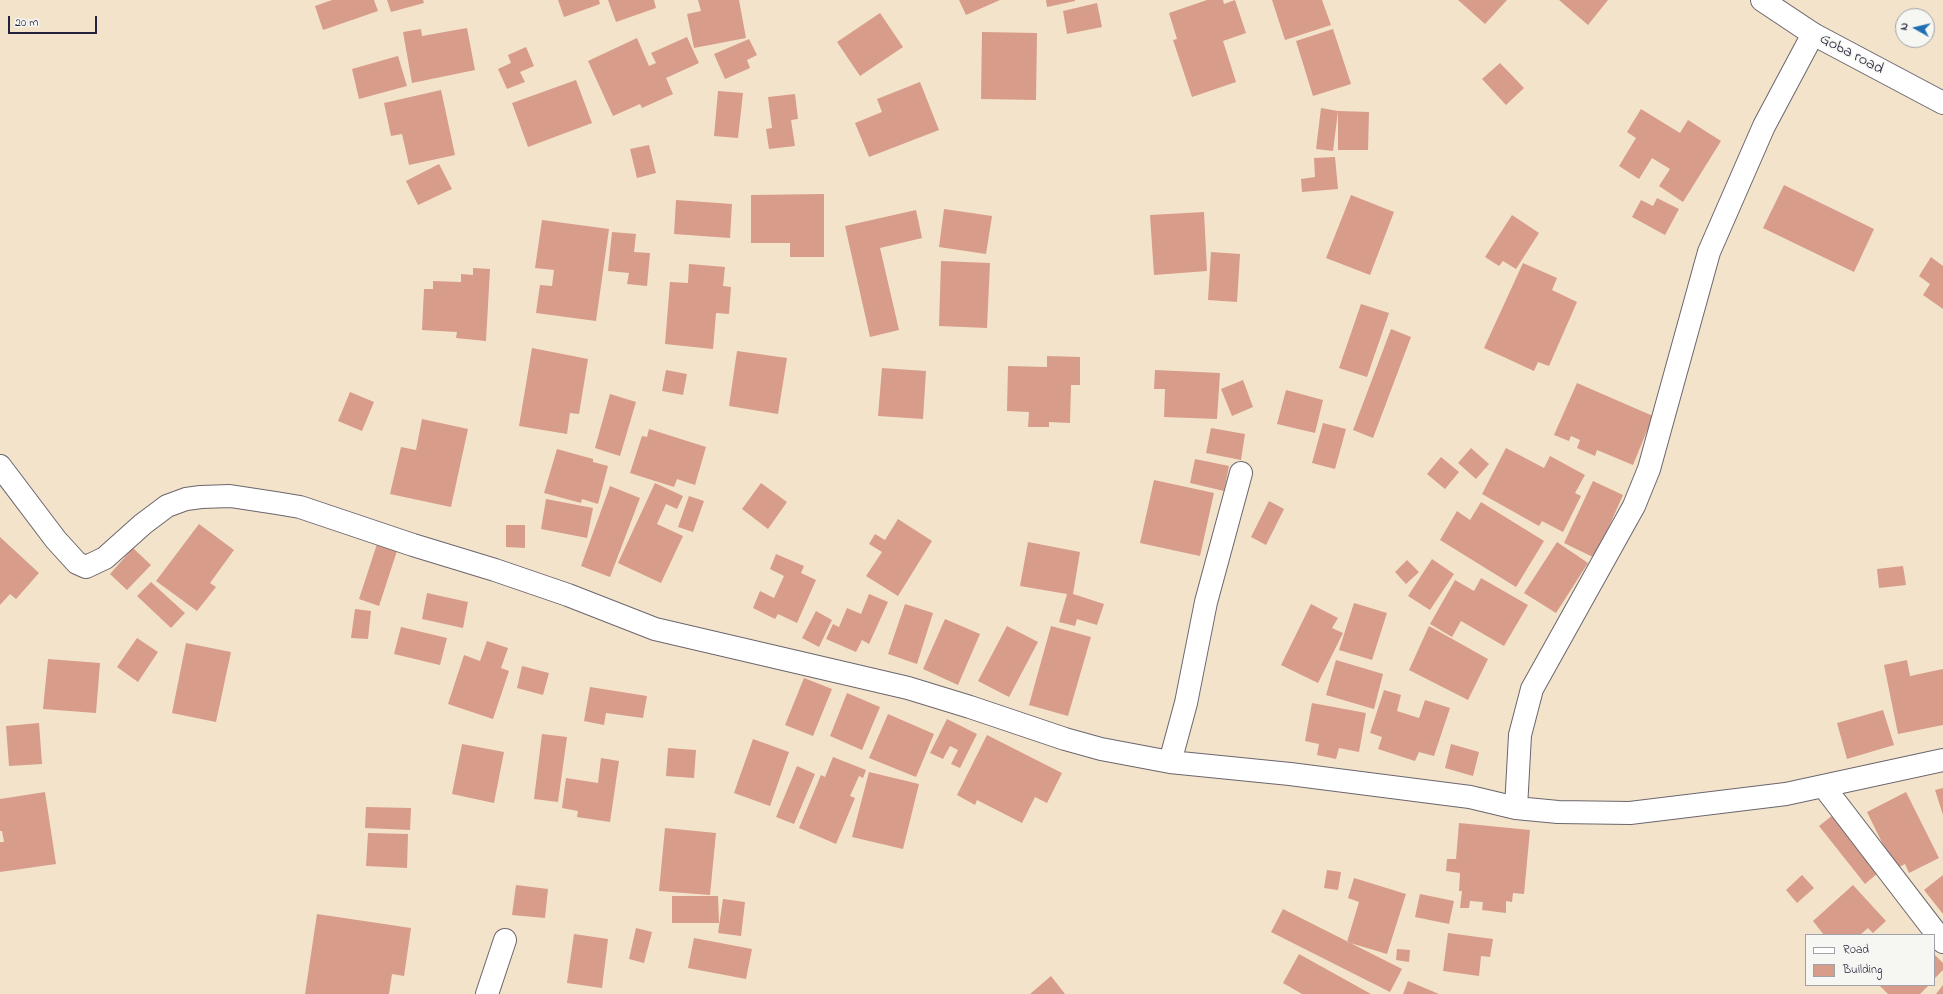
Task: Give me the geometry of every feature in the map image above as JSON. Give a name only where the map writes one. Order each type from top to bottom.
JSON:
[{"type":"street","name":"Goba road","points":[[1762,0],[1812,34],[1943,103]]},
{"type":"street","points":[[1516,808],[1520,735],[1532,689],[1634,506],[1650,469],[1709,252],[1764,126],[1812,34]]},
{"type":"street","points":[[0,466],[56,540],[77,563],[86,567],[105,558],[143,524],[168,506],[186,499],[230,496],[300,507],[568,595],[655,629],[908,688],[1065,739],[1101,749],[1170,762],[1290,774],[1470,797],[1516,808],[1558,812],[1630,813],[1786,794],[1824,787],[1943,760]]},
{"type":"street","points":[[1170,762],[1186,703],[1206,602],[1241,473]]},
{"type":"street","points":[[1824,787],[1943,942]]},
{"type":"street","points":[[487,994],[505,940]]},
{"type":"building","points":[[332,0],[374,0],[378,11],[323,30],[315,6]]},
{"type":"building","points":[[387,0],[423,0],[424,3],[391,12]]},
{"type":"building","points":[[558,0],[599,0],[600,4],[564,17]]},
{"type":"building","points":[[608,0],[654,0],[656,8],[616,22]]},
{"type":"building","points":[[698,0],[739,0],[746,38],[694,48],[687,14],[701,11]]},
{"type":"building","points":[[959,0],[1000,0],[966,15]]},
{"type":"building","points":[[1046,0],[1075,0],[1075,1],[1047,7]]},
{"type":"building","points":[[1207,0],[1223,0],[1224,4],[1235,0],[1246,33],[1223,41],[1236,82],[1192,97],[1173,40],[1177,39],[1169,13]]},
{"type":"building","points":[[1272,0],[1322,0],[1331,25],[1285,40]]},
{"type":"building","points":[[1458,0],[1507,0],[1485,24]]},
{"type":"building","points":[[1559,0],[1608,0],[1588,25]]},
{"type":"building","points":[[1097,3],[1102,27],[1067,34],[1063,11]]},
{"type":"building","points":[[880,13],[903,47],[860,76],[837,42]]},
{"type":"building","points":[[467,28],[475,70],[412,83],[403,32],[421,29],[422,36]]},
{"type":"building","points":[[1333,29],[1351,84],[1313,96],[1296,41]]},
{"type":"building","points":[[982,32],[1037,33],[1036,100],[981,99]]},
{"type":"building","points":[[687,37],[699,63],[666,78],[673,94],[642,108],[640,104],[613,116],[588,61],[637,38],[649,66],[656,63],[651,53]]},
{"type":"building","points":[[749,39],[757,55],[747,60],[750,68],[725,79],[714,54]]},
{"type":"building","points":[[526,47],[534,66],[520,72],[525,82],[507,89],[498,69],[511,63],[508,55]]},
{"type":"building","points":[[398,56],[407,86],[359,99],[352,69]]},
{"type":"building","points":[[1500,63],[1524,88],[1506,105],[1482,79]]},
{"type":"building","points":[[576,80],[592,123],[528,147],[512,103]]},
{"type":"building","points":[[920,82],[939,130],[869,157],[855,123],[882,112],[877,99]]},
{"type":"building","points":[[441,90],[455,155],[409,165],[402,134],[391,136],[384,103]]},
{"type":"building","points":[[718,91],[743,93],[738,138],[714,136]]},
{"type":"building","points":[[795,94],[798,119],[791,120],[795,146],[769,149],[766,129],[772,128],[768,97]]},
{"type":"building","points":[[1321,108],[1338,111],[1333,151],[1316,149]]},
{"type":"building","points":[[1641,109],[1680,133],[1688,120],[1721,141],[1683,202],[1659,186],[1670,169],[1652,158],[1639,179],[1619,166],[1636,138],[1627,132]]},
{"type":"building","points":[[1338,111],[1369,112],[1368,150],[1338,150]]},
{"type":"building","points":[[649,145],[656,173],[637,178],[630,149]]},
{"type":"building","points":[[1335,157],[1338,189],[1302,192],[1301,179],[1315,177],[1314,158]]},
{"type":"building","points":[[439,164],[452,189],[418,205],[406,181]]},
{"type":"building","points":[[1784,185],[1874,229],[1854,272],[1763,228]]},
{"type":"building","points":[[824,194],[824,257],[790,257],[790,243],[751,243],[751,195]]},
{"type":"building","points":[[1351,195],[1394,212],[1370,275],[1326,258]]},
{"type":"building","points":[[1657,198],[1679,209],[1665,235],[1632,217],[1641,200],[1653,206]]},
{"type":"building","points":[[676,200],[732,204],[730,238],[674,234]]},
{"type":"building","points":[[944,209],[992,216],[986,254],[939,247]]},
{"type":"building","points":[[916,210],[922,238],[880,248],[899,330],[870,337],[845,226]]},
{"type":"building","points":[[1204,212],[1207,271],[1154,275],[1150,215]]},
{"type":"building","points":[[1512,215],[1539,233],[1516,269],[1503,261],[1499,266],[1485,257]]},
{"type":"building","points":[[542,220],[609,229],[596,321],[536,313],[540,285],[552,286],[554,270],[535,268]]},
{"type":"building","points":[[612,232],[636,234],[634,252],[650,253],[647,286],[627,284],[629,273],[608,271]]},
{"type":"building","points":[[1211,252],[1240,254],[1237,302],[1208,300]]},
{"type":"building","points":[[1931,257],[1943,266],[1943,309],[1923,295],[1930,284],[1919,276]]},
{"type":"building","points":[[941,261],[990,263],[987,328],[939,326]]},
{"type":"building","points":[[1523,263],[1557,278],[1552,290],[1577,302],[1549,366],[1538,362],[1534,371],[1484,348]]},
{"type":"building","points":[[689,264],[725,267],[723,286],[731,287],[729,314],[716,313],[713,349],[665,344],[670,282],[688,283]]},
{"type":"building","points":[[473,268],[490,269],[486,341],[456,338],[457,332],[422,330],[424,289],[433,289],[433,281],[461,282],[461,274],[473,275]]},
{"type":"building","points":[[1361,304],[1389,313],[1367,377],[1339,368]]},
{"type":"building","points":[[1391,329],[1411,337],[1373,438],[1353,430]]},
{"type":"building","points":[[532,348],[588,359],[579,414],[570,413],[567,434],[519,426]]},
{"type":"building","points":[[737,351],[787,358],[778,414],[729,406]]},
{"type":"building","points":[[1047,356],[1080,357],[1080,385],[1071,385],[1070,423],[1049,422],[1049,427],[1028,427],[1029,412],[1007,411],[1008,366],[1047,367]]},
{"type":"building","points":[[882,368],[926,371],[923,419],[878,416]]},
{"type":"building","points":[[666,370],[687,374],[683,395],[662,391]]},
{"type":"building","points":[[1155,370],[1220,373],[1217,419],[1164,417],[1165,389],[1154,389]]},
{"type":"building","points":[[1243,380],[1253,407],[1232,416],[1221,389]]},
{"type":"building","points":[[1577,383],[1653,416],[1633,465],[1597,450],[1595,456],[1577,448],[1580,440],[1571,436],[1569,441],[1554,435]]},
{"type":"building","points":[[1286,390],[1323,400],[1315,433],[1277,424]]},
{"type":"building","points":[[350,392],[374,402],[362,431],[338,421]]},
{"type":"building","points":[[610,394],[636,402],[620,456],[595,448]]},
{"type":"building","points":[[422,419],[468,429],[451,507],[390,494],[401,447],[416,450]]},
{"type":"building","points":[[1323,423],[1346,429],[1335,469],[1312,463]]},
{"type":"building","points":[[1211,428],[1245,434],[1241,460],[1206,453]]},
{"type":"building","points":[[649,429],[706,447],[695,485],[677,479],[674,487],[630,473],[642,436],[647,437]]},
{"type":"building","points":[[1471,448],[1489,464],[1476,479],[1458,463]]},
{"type":"building","points":[[1506,448],[1544,468],[1550,456],[1585,475],[1575,493],[1581,496],[1563,532],[1542,521],[1539,526],[1482,494]]},
{"type":"building","points":[[557,449],[593,459],[593,462],[608,466],[598,504],[582,499],[581,503],[544,493]]},
{"type":"building","points":[[1441,457],[1459,472],[1445,489],[1427,474]]},
{"type":"building","points":[[1195,459],[1229,466],[1224,491],[1190,483]]},
{"type":"building","points":[[1154,480],[1214,493],[1200,556],[1140,543]]},
{"type":"building","points":[[1593,481],[1623,495],[1595,558],[1564,543]]},
{"type":"building","points":[[655,483],[683,496],[677,509],[666,504],[657,524],[683,536],[661,583],[618,563]]},
{"type":"building","points":[[761,483],[787,502],[768,529],[742,509]]},
{"type":"building","points":[[610,486],[640,498],[610,577],[581,566]]},
{"type":"building","points":[[689,496],[704,501],[693,532],[678,527]]},
{"type":"building","points":[[546,499],[593,508],[587,538],[541,529]]},
{"type":"building","points":[[1269,501],[1284,509],[1266,545],[1251,537]]},
{"type":"building","points":[[1481,502],[1544,541],[1516,587],[1440,540],[1457,511],[1470,520]]},
{"type":"building","points":[[898,519],[932,541],[898,596],[866,576],[882,552],[869,544],[875,534],[885,540]]},
{"type":"building","points":[[199,524],[234,550],[210,583],[216,587],[197,611],[156,581]]},
{"type":"building","points":[[506,525],[525,525],[525,548],[506,547]]},
{"type":"building","points":[[0,537],[39,573],[16,599],[10,594],[0,605]]},
{"type":"building","points":[[1028,542],[1080,552],[1073,594],[1104,604],[1097,625],[1077,619],[1075,626],[1059,622],[1067,594],[1020,586]]},
{"type":"building","points":[[1557,542],[1588,563],[1556,613],[1524,593]]},
{"type":"building","points":[[377,544],[397,551],[379,606],[359,599]]},
{"type":"building","points":[[133,548],[151,565],[127,590],[110,574]]},
{"type":"building","points":[[776,554],[804,566],[801,573],[816,580],[797,623],[778,614],[775,619],[753,608],[760,591],[774,598],[784,576],[770,569]]},
{"type":"building","points":[[1432,559],[1454,574],[1430,610],[1408,596]]},
{"type":"building","points":[[1407,560],[1419,572],[1406,584],[1395,572]]},
{"type":"building","points":[[1903,566],[1906,585],[1879,588],[1877,569]]},
{"type":"building","points":[[1481,578],[1528,605],[1504,646],[1461,621],[1452,637],[1430,624],[1455,580],[1474,591]]},
{"type":"building","points":[[151,582],[185,613],[171,628],[137,596]]},
{"type":"building","points":[[427,593],[468,602],[463,628],[422,619]]},
{"type":"building","points":[[869,594],[888,602],[869,644],[862,640],[856,652],[826,639],[833,624],[839,627],[847,608],[861,614]]},
{"type":"building","points":[[1354,603],[1387,613],[1372,660],[1339,650]]},
{"type":"building","points":[[905,604],[933,613],[917,664],[888,654]]},
{"type":"building","points":[[1311,604],[1338,618],[1332,628],[1343,633],[1318,683],[1281,665]]},
{"type":"building","points":[[355,609],[371,611],[368,639],[351,638]]},
{"type":"building","points":[[816,611],[832,620],[819,647],[802,638]]},
{"type":"building","points":[[945,619],[980,634],[958,685],[923,669]]},
{"type":"building","points":[[1007,626],[1038,642],[1009,697],[978,681]]},
{"type":"building","points":[[1051,626],[1091,637],[1068,716],[1029,705]]},
{"type":"building","points":[[1429,626],[1488,659],[1468,700],[1409,670]]},
{"type":"building","points":[[401,627],[447,638],[440,665],[394,654]]},
{"type":"building","points":[[137,638],[158,652],[138,682],[117,667]]},
{"type":"building","points":[[487,641],[508,648],[501,668],[509,671],[493,719],[448,704],[464,655],[480,661]]},
{"type":"building","points":[[186,643],[231,652],[216,722],[172,713]]},
{"type":"building","points":[[48,659],[100,663],[96,713],[43,709]]},
{"type":"building","points":[[1336,660],[1383,674],[1374,709],[1326,695]]},
{"type":"building","points":[[1907,660],[1910,676],[1943,669],[1943,725],[1898,734],[1884,665]]},
{"type":"building","points":[[522,666],[549,673],[543,695],[517,688]]},
{"type":"building","points":[[804,678],[832,689],[813,736],[785,725]]},
{"type":"building","points":[[590,687],[647,696],[643,718],[606,713],[604,725],[584,721]]},
{"type":"building","points":[[1384,690],[1401,695],[1397,711],[1419,718],[1425,700],[1450,708],[1434,756],[1419,752],[1415,761],[1378,749],[1382,737],[1370,733]]},
{"type":"building","points":[[847,693],[880,707],[862,750],[830,736]]},
{"type":"building","points":[[1312,703],[1366,713],[1359,752],[1339,748],[1336,759],[1317,755],[1319,744],[1305,741]]},
{"type":"building","points":[[1883,710],[1894,745],[1847,759],[1837,723]]},
{"type":"building","points":[[888,714],[934,734],[916,777],[869,758]]},
{"type":"building","points":[[947,719],[977,734],[960,768],[951,764],[958,750],[950,746],[943,759],[930,753]]},
{"type":"building","points":[[39,723],[42,764],[9,766],[6,726]]},
{"type":"building","points":[[542,734],[567,737],[558,802],[534,799]]},
{"type":"building","points":[[987,735],[1062,773],[1047,803],[1035,797],[1022,823],[977,800],[975,805],[957,795]]},
{"type":"building","points":[[753,739],[789,752],[770,806],[734,793]]},
{"type":"building","points":[[462,744],[504,752],[494,803],[452,794]]},
{"type":"building","points":[[1451,744],[1479,752],[1473,776],[1445,768]]},
{"type":"building","points":[[668,748],[696,750],[694,778],[666,776]]},
{"type":"building","points":[[833,757],[866,770],[863,778],[859,776],[850,796],[855,798],[836,844],[799,828],[821,775],[825,777]]},
{"type":"building","points":[[601,758],[619,761],[610,822],[577,817],[578,811],[562,808],[566,778],[598,783]]},
{"type":"building","points":[[797,766],[815,774],[794,824],[776,817]]},
{"type":"building","points":[[869,772],[919,784],[903,849],[852,837]]},
{"type":"building","points":[[1943,788],[1943,815],[1935,790]]},
{"type":"building","points":[[45,792],[56,864],[0,872],[0,842],[4,842],[2,831],[0,831],[0,799]]},
{"type":"building","points":[[1906,792],[1939,858],[1909,873],[1905,864],[1895,869],[1867,812]]},
{"type":"building","points":[[366,807],[411,808],[410,830],[365,828]]},
{"type":"building","points":[[1833,815],[1879,872],[1865,884],[1819,826]]},
{"type":"building","points":[[1459,823],[1530,830],[1524,894],[1513,893],[1512,902],[1506,901],[1506,913],[1482,910],[1483,902],[1470,901],[1469,908],[1460,908],[1462,891],[1459,891],[1460,873],[1446,871],[1447,859],[1456,859]]},
{"type":"building","points":[[665,828],[716,833],[710,895],[659,891]]},
{"type":"building","points":[[368,833],[408,834],[407,868],[366,866]]},
{"type":"building","points":[[1327,870],[1341,872],[1338,890],[1324,888]]},
{"type":"building","points":[[1802,875],[1814,888],[1797,903],[1786,890]]},
{"type":"building","points":[[1943,875],[1943,914],[1924,890]]},
{"type":"building","points":[[1354,878],[1406,894],[1387,954],[1347,942],[1359,902],[1348,898]]},
{"type":"building","points":[[516,885],[548,889],[545,918],[512,915]]},
{"type":"building","points":[[1853,885],[1886,921],[1873,933],[1868,928],[1861,934],[1823,934],[1813,921]]},
{"type":"building","points":[[1420,894],[1454,901],[1449,924],[1415,917]]},
{"type":"building","points":[[672,896],[718,896],[719,923],[672,923]]},
{"type":"building","points":[[723,899],[745,902],[741,936],[718,933]]},
{"type":"building","points":[[1283,909],[1402,969],[1390,992],[1271,932]]},
{"type":"building","points":[[317,914],[411,928],[404,976],[392,974],[389,994],[305,994]]},
{"type":"building","points":[[636,928],[652,932],[644,963],[629,959]]},
{"type":"building","points":[[1448,933],[1493,939],[1490,957],[1481,956],[1479,976],[1443,971]]},
{"type":"building","points":[[574,934],[608,939],[602,988],[567,983]]},
{"type":"building","points":[[694,938],[752,949],[746,979],[688,968]]},
{"type":"building","points":[[1397,949],[1410,950],[1409,962],[1396,960]]},
{"type":"building","points":[[1299,954],[1371,994],[1302,994],[1283,983]]},
{"type":"building","points":[[1935,955],[1943,963],[1943,970],[1935,978]]},
{"type":"building","points":[[1051,976],[1065,994],[1030,994]]},
{"type":"building","points":[[1408,981],[1439,994],[1403,994]]},
{"type":"building","points":[[1943,985],[1943,994],[1936,994]]},
{"type":"building","points":[[1880,986],[1928,986],[1920,994],[1888,994]]}]
